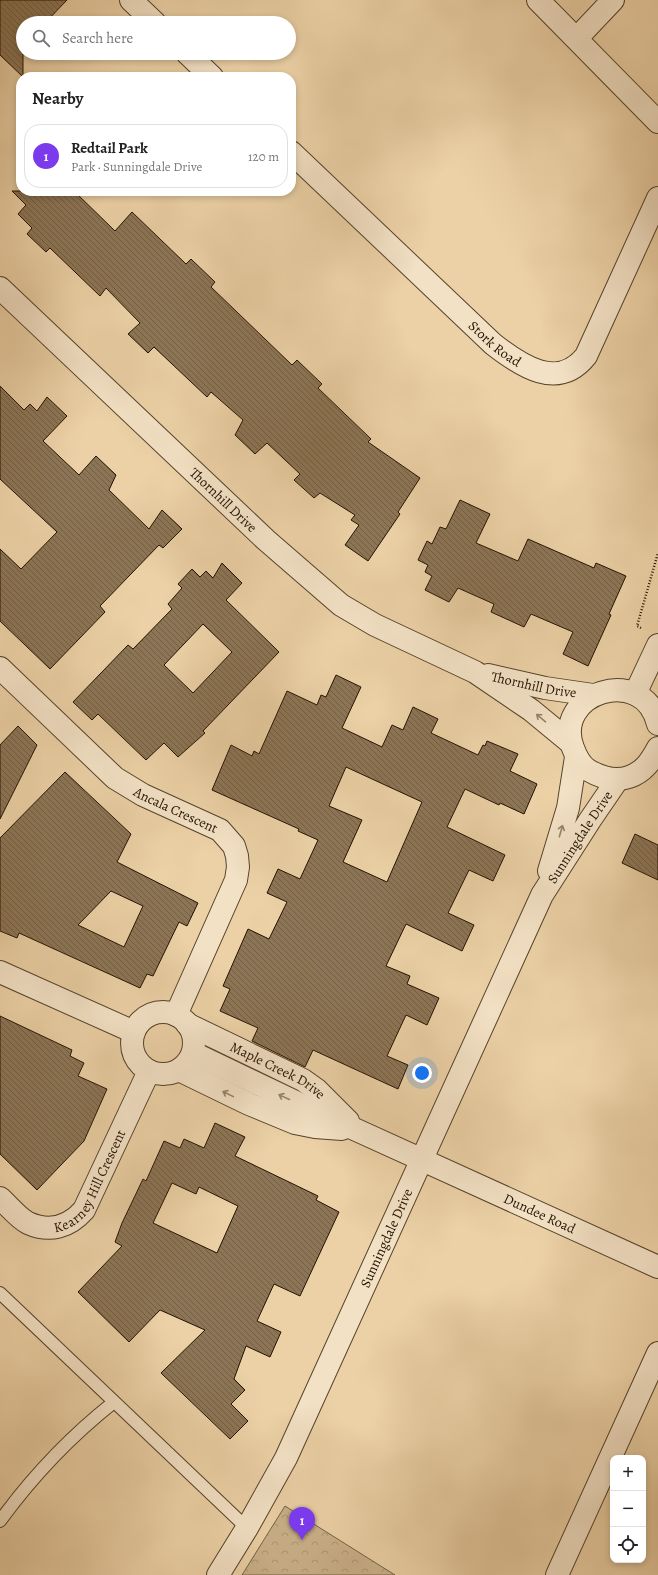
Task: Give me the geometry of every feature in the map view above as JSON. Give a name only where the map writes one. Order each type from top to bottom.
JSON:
[{"type":"street","points":[[131,0],[148,16]]},
{"type":"street","points":[[538,0],[658,122]]},
{"type":"street","points":[[577,38],[613,0]]},
{"type":"street","points":[[194,60],[207,72]]},
{"type":"street","name":"Stork Road","points":[[296,157],[493,344],[509,357],[527,366],[553,375],[571,370],[580,364],[586,356],[658,198]]},
{"type":"street","name":"Thornhill Drive","points":[[0,288],[266,540],[341,605],[375,626],[475,672],[531,710],[573,750],[585,768],[597,776],[618,779]]},
{"type":"street","points":[[635,694],[651,637]]},
{"type":"street","name":"Ancala Crescent","points":[[0,668],[116,778],[144,795],[220,830],[234,846],[238,867],[236,880],[182,1019]]},
{"type":"street","name":"Thornhill Drive","points":[[475,672],[545,688],[593,695]]},
{"type":"street","points":[[593,695],[607,690],[621,690],[635,694],[647,703],[656,716],[658,724]]},
{"type":"street","name":"Sunningdale Drive","points":[[218,1575],[247,1528],[286,1458],[542,895],[568,808],[573,750],[570,729],[574,716],[582,704],[593,695]]},
{"type":"street","points":[[618,779],[650,773],[652,760],[658,748]]},
{"type":"street","name":"Sunningdale Drive","points":[[542,895],[618,779]]},
{"type":"street","points":[[0,972],[134,1032]]},
{"type":"street","points":[[162,1012],[182,1019],[194,1037],[193,1053],[188,1062],[179,1070],[161,1074],[149,1071],[140,1063],[134,1053],[132,1046],[134,1032],[148,1016],[162,1012]]},
{"type":"street","name":"Maple Creek Drive","points":[[182,1019],[292,1074],[309,1108]]},
{"type":"street","name":"Maple Creek Drive","points":[[193,1053],[421,1160]]},
{"type":"street","points":[[179,1070],[249,1104],[309,1108]]},
{"type":"street","name":"Kearney Hill Crescent","points":[[0,1198],[27,1222],[41,1227],[54,1229],[66,1225],[76,1219],[84,1210],[149,1071]]},
{"type":"street","name":"Dundee Road","points":[[421,1160],[658,1268]]},
{"type":"street","points":[[557,1575],[658,1353]]},
{"type":"lane","points":[[0,1293],[247,1528]]},
{"type":"lane","points":[[0,1521],[13,1503],[77,1433],[114,1402]]},
{"type":"path","points":[[651,637],[636,626],[658,553]]},
{"type":"green space","points":[[285,1506],[395,1575],[242,1575]]},
{"type":"building","points":[[0,0],[67,0],[52,16],[16,16],[16,60],[23,60],[23,72],[18,72],[0,55]]},
{"type":"building","points":[[17,196],[79,196],[115,231],[132,212],[186,264],[191,259],[215,282],[211,287],[292,365],[297,360],[322,384],[318,388],[371,439],[368,442],[420,478],[398,512],[400,514],[368,561],[345,545],[359,525],[351,520],[355,515],[320,493],[314,498],[294,480],[300,474],[267,443],[255,454],[235,435],[243,420],[211,392],[207,397],[154,347],[148,353],[128,334],[140,323],[106,288],[100,296],[50,248],[46,252],[27,234],[32,228],[18,214],[26,205]]},
{"type":"building","points":[[0,386],[24,410],[30,404],[37,411],[47,397],[67,416],[43,441],[79,475],[96,456],[116,475],[109,490],[149,529],[162,510],[182,529],[163,548],[159,545],[100,606],[105,612],[50,669],[0,621],[0,549],[21,569],[57,532],[0,479]]},
{"type":"building","points":[[460,500],[490,514],[476,543],[518,561],[528,539],[594,568],[596,563],[626,576],[609,614],[611,615],[588,666],[563,654],[573,632],[531,614],[524,627],[491,612],[494,604],[458,588],[449,602],[425,590],[432,576],[425,572],[428,565],[418,560],[427,541],[432,544],[440,527],[446,529]]},
{"type":"building","points":[[222,563],[242,583],[226,600],[279,652],[203,731],[205,733],[178,757],[164,743],[146,760],[98,714],[92,720],[73,702],[128,645],[133,649],[172,609],[168,604],[182,588],[178,584],[192,569],[200,577],[206,571],[213,578]],"holes":[[[203,624],[232,652],[193,693],[164,665]]]},
{"type":"building","points":[[336,675],[361,687],[342,728],[382,747],[392,725],[403,730],[413,707],[438,719],[431,733],[478,755],[483,745],[485,746],[487,741],[518,754],[510,771],[537,784],[524,814],[500,803],[499,805],[465,789],[447,827],[505,855],[493,881],[469,870],[448,913],[474,925],[462,951],[406,924],[386,966],[410,976],[407,984],[439,998],[427,1025],[406,1015],[387,1056],[408,1065],[398,1089],[313,1050],[305,1067],[252,1041],[258,1028],[220,1011],[230,989],[223,986],[248,929],[269,939],[287,902],[267,893],[278,869],[300,879],[318,840],[298,831],[299,829],[212,790],[231,745],[252,756],[254,751],[259,754],[287,691],[317,705],[321,695],[326,697]],"holes":[[[346,767],[422,802],[387,882],[343,862],[362,820],[329,806]]]},
{"type":"building","points":[[18,726],[37,745],[0,819],[0,745]]},
{"type":"building","points":[[65,772],[131,834],[117,862],[198,903],[187,926],[179,922],[153,976],[147,974],[140,988],[19,933],[17,938],[0,931],[0,838]],"holes":[[[111,891],[143,906],[124,947],[78,925]]]},
{"type":"building","points":[[635,834],[658,845],[658,880],[622,863]]},
{"type":"building","points":[[0,1016],[72,1050],[70,1056],[84,1063],[78,1076],[107,1089],[84,1141],[37,1190],[0,1154]]},
{"type":"building","points":[[215,1123],[245,1137],[235,1156],[318,1196],[316,1200],[339,1212],[300,1296],[274,1284],[257,1321],[281,1332],[270,1357],[246,1346],[234,1379],[245,1390],[231,1404],[248,1421],[230,1439],[161,1373],[205,1330],[160,1310],[129,1342],[78,1292],[122,1246],[115,1242],[122,1223],[143,1179],[146,1181],[164,1141],[180,1148],[184,1139],[204,1148]],"holes":[[[172,1183],[196,1194],[199,1187],[238,1206],[217,1253],[153,1223]]]},
{"type":"place","name":"Redtail Park","points":[[302,1540]]}]
